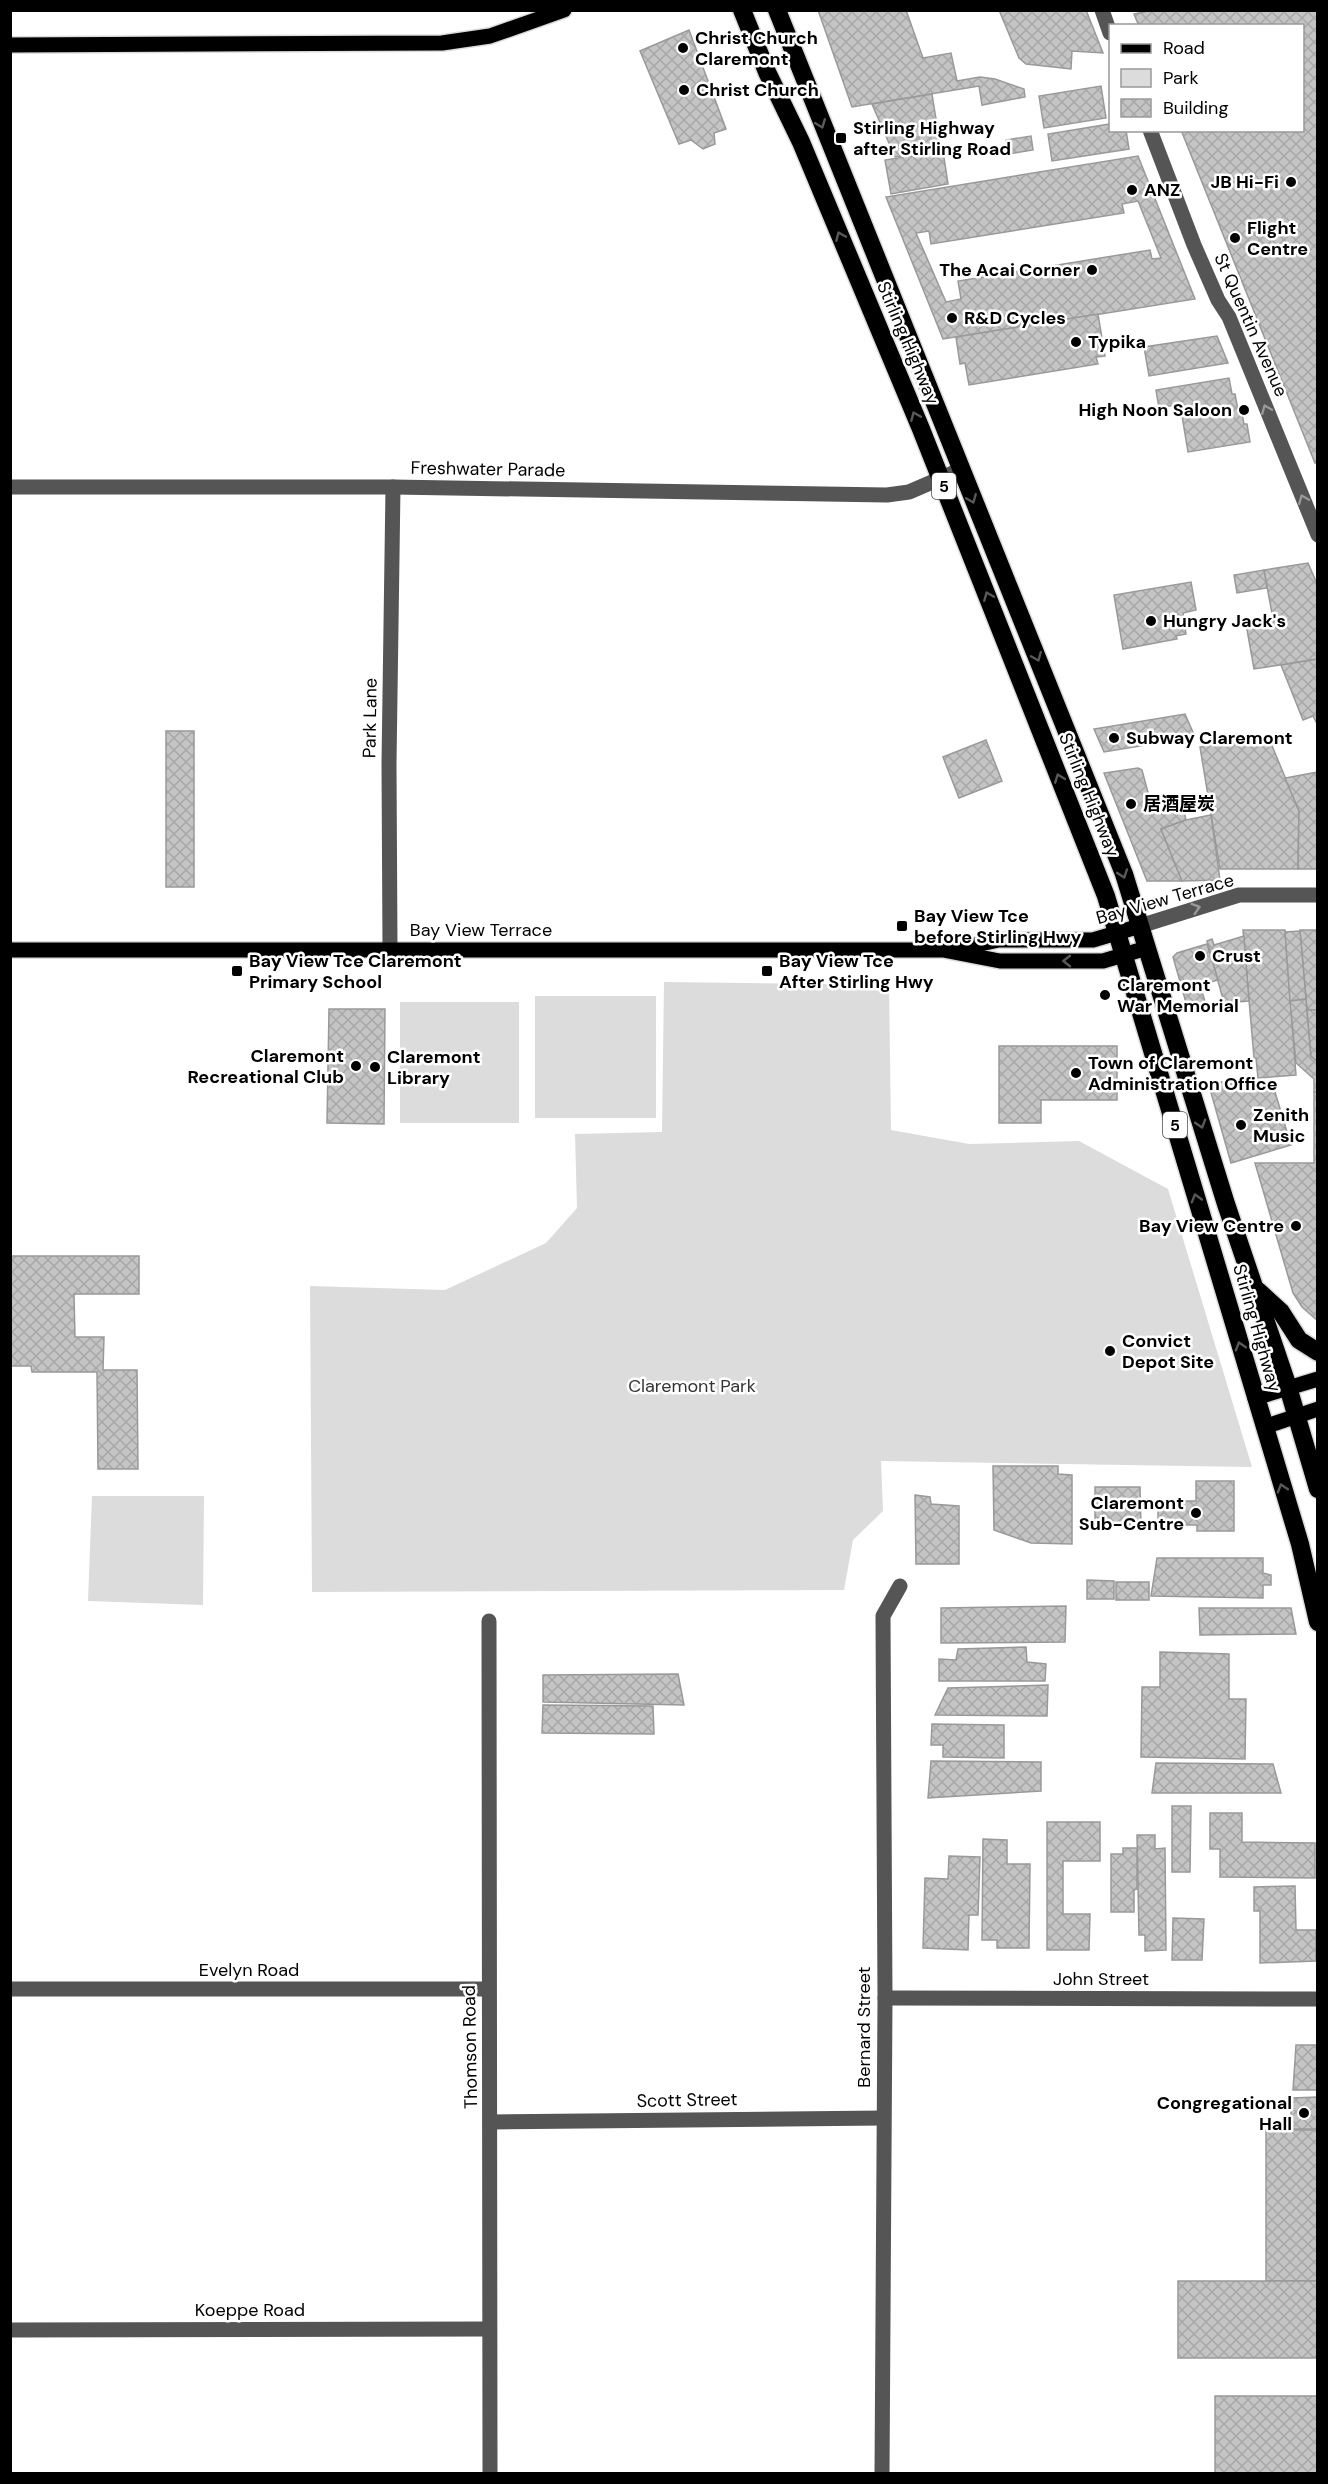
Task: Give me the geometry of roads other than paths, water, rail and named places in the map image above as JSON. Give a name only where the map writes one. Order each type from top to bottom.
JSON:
[{"type":"highway","name":"Stirling Highway","points":[[742,10],[767,72],[801,142],[941,479],[1106,896],[1300,1544],[1317,1622]]},
{"type":"highway","name":"Stirling Highway","points":[[777,10],[1124,874],[1226,1204],[1288,1387],[1317,1488]]},
{"type":"highway","points":[[1257,1290],[1281,1312],[1299,1340],[1317,1352]]},
{"type":"main road","points":[[10,45],[442,43],[490,36],[564,10]]},
{"type":"main road","name":"Bay View Terrace","points":[[10,950],[952,950],[999,940],[1093,940],[1140,926]]},
{"type":"main road","name":"Bay View Terrace","points":[[952,950],[1000,961],[1102,962],[1146,948]]},
{"type":"main road","points":[[1255,1398],[1317,1380]]},
{"type":"main road","points":[[1264,1427],[1317,1409]]},
{"type":"street","points":[[1102,10],[1109,30]]},
{"type":"street","name":"St Quentin Avenue","points":[[1151,132],[1194,245],[1218,300],[1229,317],[1317,535]]},
{"type":"street","name":"Freshwater Parade","points":[[10,488],[393,487],[887,495],[909,492],[960,470]]},
{"type":"street","name":"Park Lane","points":[[390,949],[389,764],[393,487]]},
{"type":"street","name":"Bay View Terrace","points":[[1140,926],[1239,895],[1317,895]]},
{"type":"street","name":"Bernard Street","points":[[882,2474],[885,1998],[882,1617],[900,1586]]},
{"type":"street","name":"Thomson Road","points":[[489,1621],[490,2474]]},
{"type":"street","name":"Evelyn Road","points":[[10,1989],[488,1989]]},
{"type":"street","name":"John Street","points":[[885,1998],[1317,1999]]},
{"type":"street","name":"Scott Street","points":[[491,2122],[883,2118]]},
{"type":"street","name":"Koeppe Road","points":[[10,2330],[489,2329]]},
{"type":"place","name":"Christ Church Claremont","points":[[683,48]]},
{"type":"place","name":"Christ Church","points":[[684,90]]},
{"type":"place","name":"Stirling Highway after Stirling Road","points":[[841,138]]},
{"type":"place","name":"JB Hi-Fi","points":[[1291,182]]},
{"type":"place","name":"ANZ","points":[[1132,190]]},
{"type":"place","name":"Flight Centre","points":[[1235,238]]},
{"type":"place","name":"The Acai Corner","points":[[1092,270]]},
{"type":"place","name":"R&D Cycles","points":[[952,318]]},
{"type":"place","name":"Typika","points":[[1076,342]]},
{"type":"place","name":"High Noon Saloon","points":[[1244,410]]},
{"type":"place","name":"Hungry Jack's","points":[[1151,621]]},
{"type":"place","name":"Subway Claremont","points":[[1114,738]]},
{"type":"place","name":"居酒屋炭","points":[[1131,804]]},
{"type":"place","name":"Bay View Tce before Stirling Hwy","points":[[902,926]]},
{"type":"place","name":"Crust","points":[[1200,956]]},
{"type":"place","name":"Bay View Tce Claremont Primary School","points":[[237,971]]},
{"type":"place","name":"Bay View Tce After Stirling Hwy","points":[[767,971]]},
{"type":"place","name":"Claremont War Memorial","points":[[1105,995]]},
{"type":"place","name":"Claremont Recreational Club","points":[[356,1066]]},
{"type":"place","name":"Claremont Library","points":[[375,1067]]},
{"type":"place","name":"Town of Claremont Administration Office","points":[[1076,1073]]},
{"type":"place","name":"Zenith Music","points":[[1241,1125]]},
{"type":"place","name":"Bay View Centre","points":[[1296,1226]]},
{"type":"place","name":"Convict Depot Site","points":[[1110,1351]]},
{"type":"place","name":"Claremont Sub-Centre","points":[[1196,1513]]},
{"type":"place","name":"Congregational Hall","points":[[1304,2113]]},
{"type":"park label","name":"Claremont Park","points":[[692,1386]]}]
